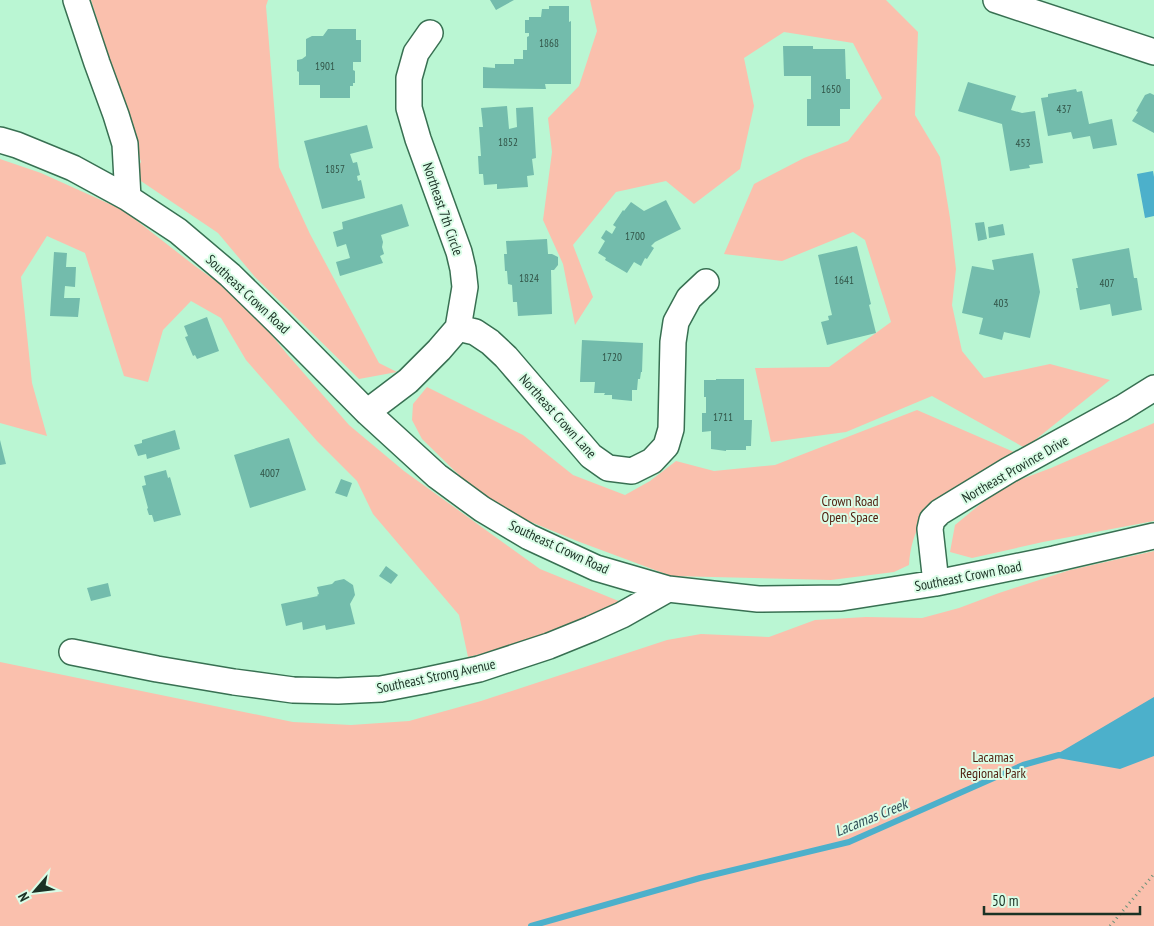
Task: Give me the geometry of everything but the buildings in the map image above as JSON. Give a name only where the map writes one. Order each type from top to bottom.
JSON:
[{"type":"street","points":[[76,0],[125,144],[128,198]]},
{"type":"street","points":[[996,0],[1154,52]]},
{"type":"street","name":"Northeast 7th Circle","points":[[430,33],[416,53],[409,78],[409,108],[418,139],[459,252],[463,269],[465,287],[458,328]]},
{"type":"street","name":"Southeast Crown Road","points":[[0,140],[73,168],[128,198],[178,230],[230,275],[367,412],[437,476],[482,509],[513,527],[596,568],[668,589],[758,599],[841,598],[936,583],[1054,560],[1154,536]]},
{"type":"street","name":"Northeast Crown Lane","points":[[458,328],[474,332],[490,342],[506,357],[591,456],[608,468],[632,471],[652,460],[666,446],[672,429],[673,342],[676,322],[689,298],[706,282]]},
{"type":"street","points":[[367,412],[408,381],[458,328]]},
{"type":"street","name":"Northeast Province Drive","points":[[936,583],[930,529],[932,520],[940,512],[1009,470],[1122,408],[1154,388]]},
{"type":"street","name":"Southeast Strong Avenue","points":[[72,652],[157,669],[293,690],[338,691],[381,689],[479,669],[533,651],[622,615],[668,589]]},
{"type":"path","points":[[1110,926],[1154,874]]},
{"type":"green space","points":[[91,0],[268,0],[266,6],[279,167],[310,234],[379,363],[397,372],[359,379],[255,277],[218,233],[132,175],[141,162]]},
{"type":"green space","points":[[590,0],[886,0],[918,32],[915,115],[940,157],[956,269],[952,305],[962,351],[984,378],[1050,364],[1110,380],[1025,448],[932,396],[846,432],[771,442],[755,368],[829,367],[891,322],[865,240],[853,232],[782,261],[724,254],[754,184],[804,158],[848,141],[882,98],[853,43],[784,32],[744,58],[754,106],[740,169],[694,204],[666,181],[616,192],[573,245],[593,297],[575,325],[563,264],[543,220],[552,152],[548,118],[579,86],[597,31]]},
{"type":"green space","points":[[0,159],[41,173],[123,210],[244,301],[349,425],[404,471],[540,569],[626,604],[532,643],[468,657],[459,615],[373,514],[357,481],[317,441],[246,360],[221,318],[191,301],[163,330],[148,382],[124,376],[85,253],[47,236],[21,277],[32,383],[47,436],[0,423]]},
{"type":"green space","name":"Crown Road Open Space","points":[[427,387],[523,435],[573,475],[625,495],[650,481],[676,461],[714,471],[775,465],[917,410],[1021,455],[923,519],[913,541],[909,565],[894,572],[831,580],[671,576],[577,541],[497,508],[460,476],[422,439],[412,420],[413,404]]},
{"type":"green space","points":[[1154,423],[1154,521],[1043,542],[972,558],[950,552],[955,525],[1001,487],[1051,468]]},
{"type":"green space","name":"Lacamas Regional Park","points":[[1154,551],[1154,926],[0,926],[0,662],[293,722],[351,725],[409,721],[481,701],[667,640],[701,634],[769,637],[815,620],[866,617],[922,618],[959,608],[1070,570]]},
{"type":"water","points":[[1153,171],[1154,216],[1145,218],[1137,174]]},
{"type":"water","points":[[1154,697],[1154,756],[1120,769],[1052,757]]},
{"type":"waterway","name":"Lacamas Creek","points":[[531,926],[700,878],[849,842],[1023,765],[1059,755]]}]
